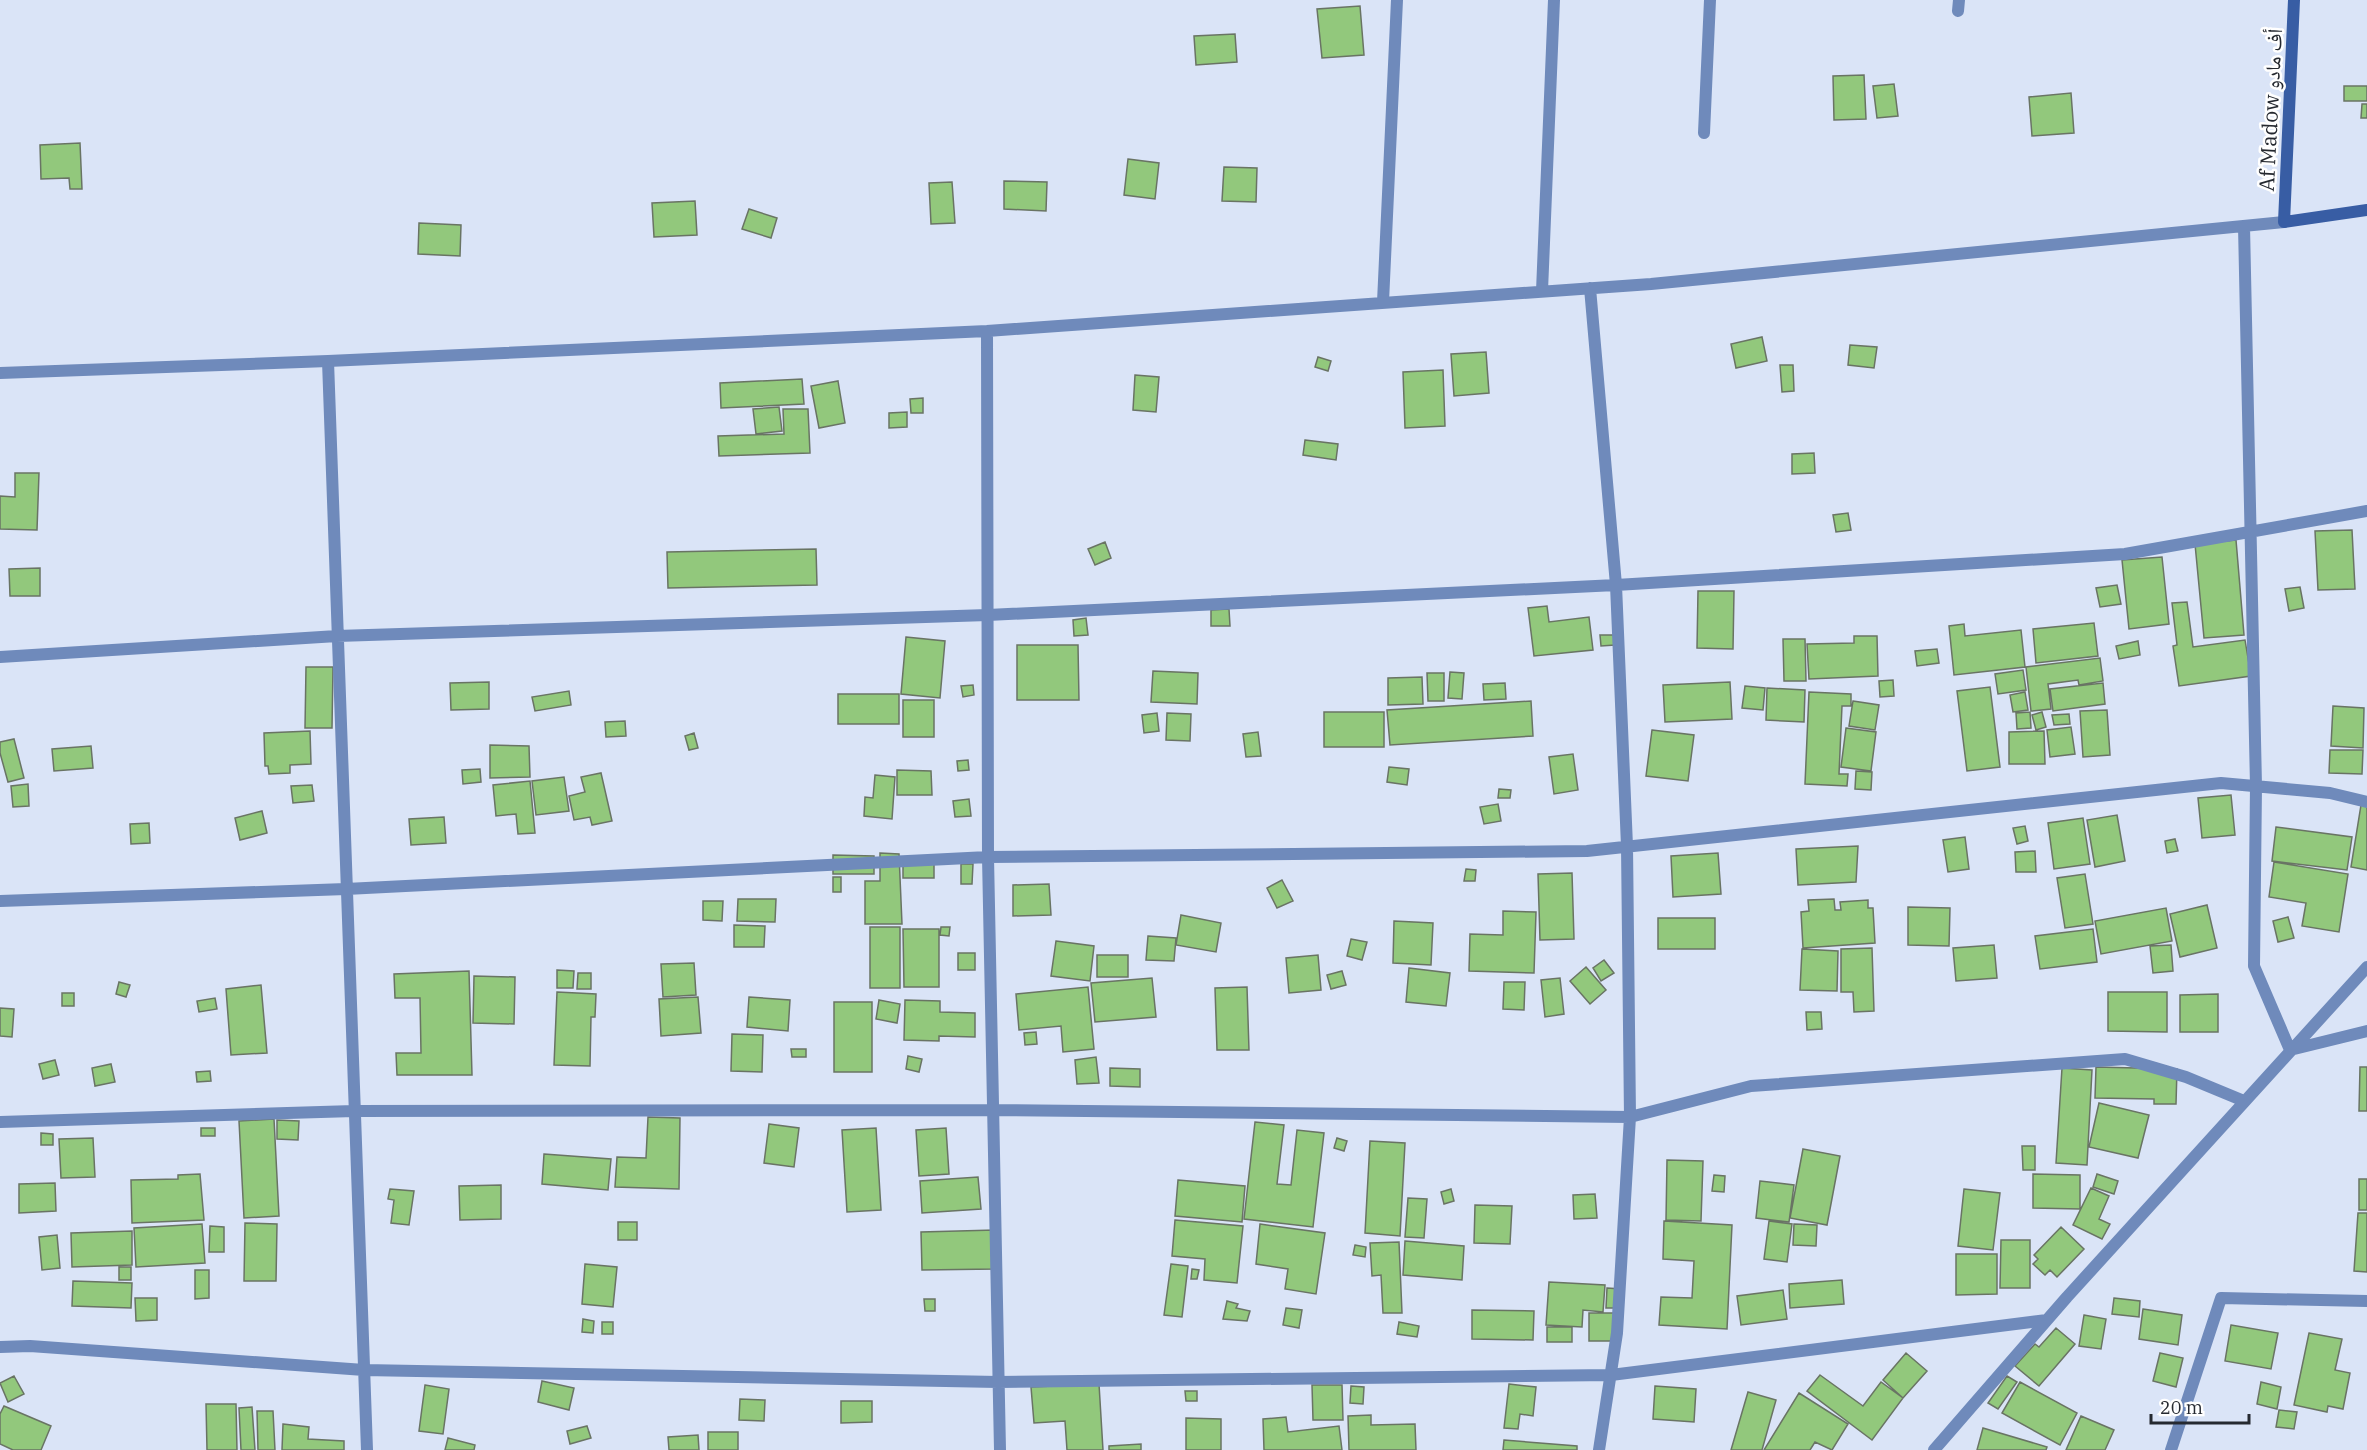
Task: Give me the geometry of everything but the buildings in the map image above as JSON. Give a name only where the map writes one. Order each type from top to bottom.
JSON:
[{"type":"street","points":[[1383,302],[1397,0]]},
{"type":"street","points":[[1542,291],[1554,0]]},
{"type":"street","points":[[1704,133],[1710,0]]},
{"type":"street","name":"Af Madow أف مادو","points":[[2284,222],[2294,0]]},
{"type":"street","points":[[0,373],[328,361],[987,331],[1590,288],[2284,222],[2367,210]]},
{"type":"street","points":[[2244,226],[2256,786],[2254,966],[2290,1050]]},
{"type":"street","points":[[1590,288],[1616,585],[1627,846],[1630,1117],[1617,1333],[1599,1450]]},
{"type":"street","points":[[987,331],[988,857],[1000,1450]]},
{"type":"street","points":[[328,361],[367,1450]]},
{"type":"street","points":[[0,657],[337,636],[987,615],[1616,585],[2125,554],[2367,511]]},
{"type":"street","points":[[0,901],[346,889],[988,857],[1587,851],[2221,783],[2330,793],[2367,802]]},
{"type":"street","points":[[1934,1450],[2047,1320],[2367,967]]},
{"type":"street","points":[[2290,1050],[2367,1031]]},
{"type":"street","points":[[0,1122],[354,1111],[994,1110],[1630,1117],[1751,1086],[2125,1059],[2186,1077],[2244,1101]]},
{"type":"street","points":[[2171,1450],[2221,1298],[2367,1301]]},
{"type":"street","points":[[0,1347],[30,1346],[364,1370],[998,1382],[1611,1375],[2047,1320]]}]
